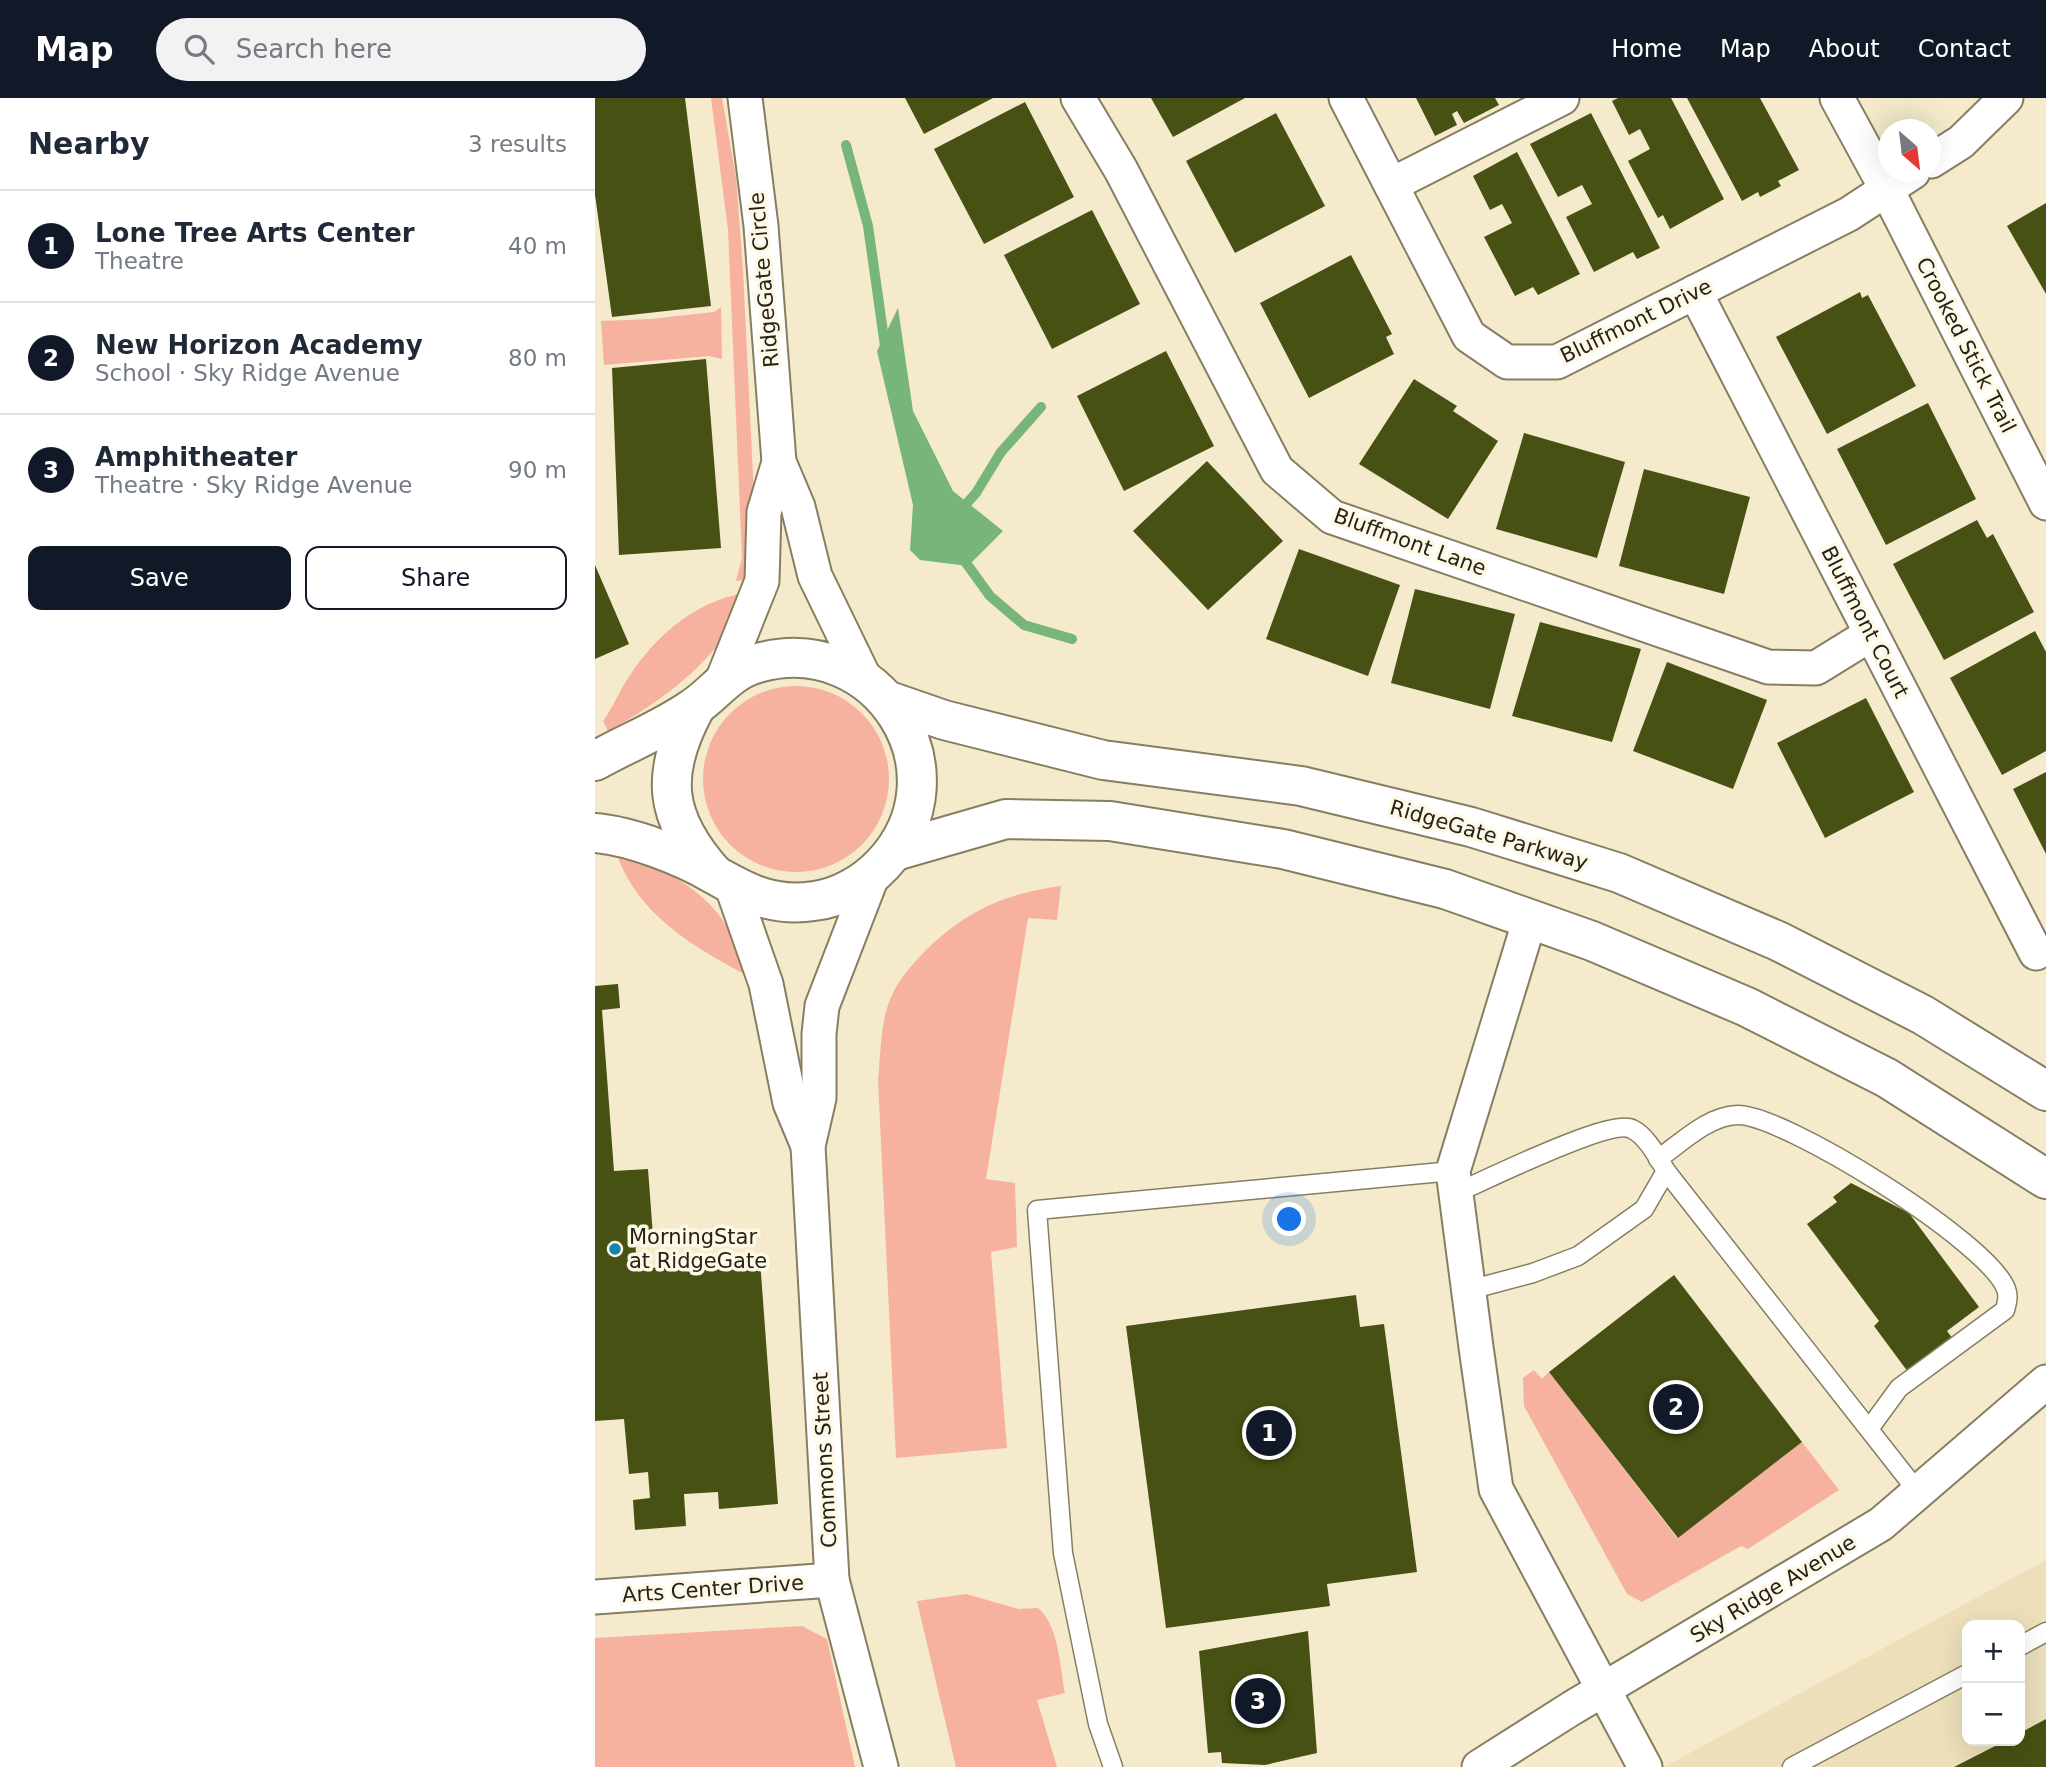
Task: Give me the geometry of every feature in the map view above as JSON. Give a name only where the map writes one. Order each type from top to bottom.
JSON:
[{"type":"main road","name":"RidgeGate Parkway","points":[[723,881],[693,850],[676,816],[671,779],[677,741],[695,708],[722,681],[756,663],[793,657],[831,663],[877,690],[979,729],[1103,760],[1234,775],[1314,789],[1471,827],[1619,873],[1778,941],[1899,1003],[2046,1091]]},
{"type":"main road","points":[[595,833],[646,845],[752,896],[784,903],[816,901],[846,892],[884,862],[910,822],[917,790],[916,758],[906,728],[877,690]]},
{"type":"main road","name":"RidgeGate Parkway","points":[[595,761],[695,708]]},
{"type":"main road","points":[[884,862],[1006,820],[1110,821],[1283,849],[1445,889],[1592,941],[1747,1007],[1887,1078],[2046,1178]]},
{"type":"street","name":"RidgeGate Circle","points":[[745,98],[761,226],[779,462],[798,508],[823,596],[877,690]]},
{"type":"street","name":"Bluffmont Lane","points":[[1078,98],[1121,170],[1277,470],[1332,517],[1768,667],[1816,668],[1871,634]]},
{"type":"street","name":"Bluffmont Drive","points":[[1346,98],[1469,336],[1507,362],[1557,362],[1849,214],[1897,182]]},
{"type":"street","points":[[1391,185],[1562,98]]},
{"type":"street","name":"Crooked Stick Trail","points":[[1837,98],[1878,151]]},
{"type":"street","points":[[1941,154],[1961,142],[2006,98]]},
{"type":"street","name":"Crooked Stick Trail","points":[[1901,182],[2046,503]]},
{"type":"street","name":"Bluffmont Court","points":[[1695,292],[2036,953]]},
{"type":"street","name":"RidgeGate Circle","points":[[722,681],[762,580],[764,512],[779,462]]},
{"type":"street","name":"Commons Street","points":[[881,1767],[831,1580],[808,1146],[819,1098],[822,1006],[884,862]]},
{"type":"street","name":"Commons Street","points":[[723,881],[766,984],[790,1103],[808,1146]]},
{"type":"street","points":[[1530,919],[1455,1182],[1469,1290],[1496,1489],[1645,1767]]},
{"type":"street","name":"Sky Ridge Avenue","points":[[1479,1767],[1881,1524],[2046,1382]]},
{"type":"street","name":"Arts Center Drive","points":[[595,1597],[831,1580]]},
{"type":"lane","points":[[1469,1290],[1533,1273],[1578,1256],[1644,1209],[1662,1165],[1722,1117],[1753,1117],[1915,1202],[1973,1248],[2006,1289],[2005,1310],[1899,1388],[1869,1429]]},
{"type":"lane","points":[[1113,1767],[1098,1724],[1063,1553],[1037,1210],[1455,1182],[1586,1135],[1621,1127],[1632,1129],[1918,1492]]},
{"type":"lane","points":[[2025,1643],[2046,1632]]},
{"type":"lane","points":[[1792,1767],[1962,1677]]},
{"type":"shaded area","points":[[711,98],[722,98],[736,177],[743,270],[754,496],[750,579],[736,581],[742,558],[728,230]]},
{"type":"shaded area","points":[[721,307],[722,359],[709,356],[604,365],[601,321],[714,312]]},
{"type":"shaded area","points":[[898,308],[913,411],[953,491],[1003,531],[968,566],[920,560],[910,550],[913,505],[877,351]]},
{"type":"shaded area","points":[[746,593],[727,632],[700,665],[655,702],[608,731],[603,721],[636,667],[661,637],[692,613],[709,604]]},
{"type":"shaded area","points":[[796,686],[814,687],[832,693],[848,701],[862,713],[874,727],[882,743],[888,761],[888,797],[882,815],[874,831],[862,845],[848,857],[832,865],[814,871],[796,872],[778,871],[760,865],[744,857],[730,845],[718,831],[710,815],[704,797],[703,779],[704,761],[710,743],[718,727],[730,713],[744,701],[760,693],[778,687]]},
{"type":"shaded area","points":[[617,855],[668,874],[698,893],[711,905],[732,935],[748,976],[708,954],[671,928],[639,895],[626,876]]},
{"type":"shaded area","points":[[1061,886],[1057,920],[1028,918],[986,1179],[1015,1183],[1017,1247],[991,1252],[1007,1448],[896,1458],[878,1080],[883,1026],[888,1005],[898,983],[910,967],[955,926],[1003,900]]},
{"type":"shaded area","points":[[1534,1370],[1542,1379],[1549,1372],[1677,1538],[1802,1442],[1839,1490],[1748,1549],[1741,1546],[1642,1602],[1627,1594],[1524,1406],[1523,1378]]},
{"type":"shaded area","points":[[2046,1560],[2046,1767],[1664,1767]]},
{"type":"shaded area","points":[[966,1594],[1019,1609],[1038,1608],[1050,1625],[1065,1693],[1037,1700],[1057,1767],[956,1767],[917,1601]]},
{"type":"shaded area","points":[[802,1626],[827,1639],[855,1767],[595,1767],[595,1638]]},
{"type":"building","points":[[595,98],[685,98],[711,306],[612,317],[595,195]]},
{"type":"building","points":[[905,98],[993,98],[924,134]]},
{"type":"building","points":[[1151,98],[1245,98],[1173,137]]},
{"type":"building","points":[[1416,98],[1495,98],[1499,105],[1464,123],[1457,111],[1452,114],[1457,125],[1435,136]]},
{"type":"building","points":[[1618,98],[1671,98],[1724,199],[1670,229],[1663,215],[1658,218],[1628,161],[1650,149],[1640,129],[1629,135],[1612,101]]},
{"type":"building","points":[[1687,98],[1760,98],[1799,170],[1778,181],[1781,186],[1760,197],[1758,192],[1742,201]]},
{"type":"building","points":[[1025,102],[1074,197],[984,244],[934,149]]},
{"type":"building","points":[[1276,113],[1325,206],[1235,253],[1186,161]]},
{"type":"building","points":[[1591,113],[1660,248],[1637,259],[1633,252],[1594,272],[1566,217],[1592,204],[1582,185],[1558,197],[1530,144]]},
{"type":"building","points":[[1517,152],[1580,274],[1538,295],[1533,287],[1515,296],[1484,237],[1512,223],[1502,204],[1490,210],[1473,176]]},
{"type":"building","points":[[2046,203],[2046,294],[2007,226]]},
{"type":"building","points":[[1092,210],[1140,304],[1052,349],[1004,255]]},
{"type":"building","points":[[1351,255],[1392,334],[1386,337],[1394,354],[1309,398],[1260,303]]},
{"type":"building","points":[[1860,292],[1862,298],[1868,295],[1916,386],[1827,434],[1776,337]]},
{"type":"building","points":[[1166,351],[1214,446],[1124,491],[1077,396]]},
{"type":"building","points":[[706,359],[721,548],[619,555],[612,368]]},
{"type":"building","points":[[1414,379],[1457,406],[1453,411],[1498,441],[1448,519],[1359,464]]},
{"type":"building","points":[[1928,403],[1976,499],[1886,545],[1837,449]]},
{"type":"building","points":[[1524,433],[1625,462],[1597,558],[1496,529]]},
{"type":"building","points":[[1207,461],[1283,541],[1208,610],[1133,531]]},
{"type":"building","points":[[1644,469],[1750,497],[1724,594],[1619,566]]},
{"type":"building","points":[[1977,520],[1987,538],[1993,534],[2034,612],[1944,660],[1893,564]]},
{"type":"building","points":[[1299,549],[1400,585],[1368,676],[1266,639]]},
{"type":"building","points":[[595,565],[629,644],[595,659]]},
{"type":"building","points":[[1415,589],[1515,614],[1490,709],[1391,683]]},
{"type":"building","points":[[1540,622],[1641,649],[1612,742],[1512,716]]},
{"type":"building","points":[[2035,631],[2046,652],[2046,751],[2002,775],[1950,678]]},
{"type":"building","points":[[1667,662],[1767,700],[1733,789],[1633,751]]},
{"type":"building","points":[[1866,698],[1914,792],[1825,838],[1777,743]]},
{"type":"building","points":[[2046,772],[2046,854],[2013,789]]},
{"type":"building","name":"MorningStar at RidgeGate","points":[[618,984],[620,1008],[602,1010],[614,1171],[648,1169],[653,1236],[635,1238],[637,1269],[760,1260],[778,1504],[719,1509],[718,1492],[684,1494],[686,1526],[635,1530],[633,1500],[650,1498],[648,1472],[629,1474],[624,1419],[595,1421],[595,986]]},
{"type":"building","points":[[1851,1183],[1909,1213],[1979,1307],[1947,1331],[1953,1339],[1908,1372],[1874,1326],[1879,1321],[1807,1224],[1837,1202],[1833,1197]]},
{"type":"building","points":[[1674,1275],[1802,1442],[1678,1538],[1549,1372]]},
{"type":"building","points":[[1356,1295],[1360,1327],[1384,1324],[1417,1572],[1327,1584],[1330,1606],[1166,1628],[1126,1326]]},
{"type":"building","points":[[1308,1631],[1317,1753],[1265,1765],[1222,1763],[1221,1752],[1208,1753],[1199,1651]]},
{"type":"building","points":[[2046,1719],[2046,1767],[1954,1767],[1995,1746],[2025,1746],[2025,1730]]},
{"type":"waterway","points":[[846,145],[868,226],[886,353]]},
{"type":"waterway","points":[[959,512],[976,493],[1001,452],[1041,407]]},
{"type":"waterway","points":[[961,556],[990,596],[1024,625],[1072,639]]},
{"type":"place","name":"MorningStar at RidgeGate","points":[[615,1249]]},
{"type":"place","name":"New Horizon Academy","points":[[1676,1407]]},
{"type":"place","name":"Lone Tree Arts Center","points":[[1269,1433]]},
{"type":"place","name":"Amphitheater","points":[[1258,1701]]}]
